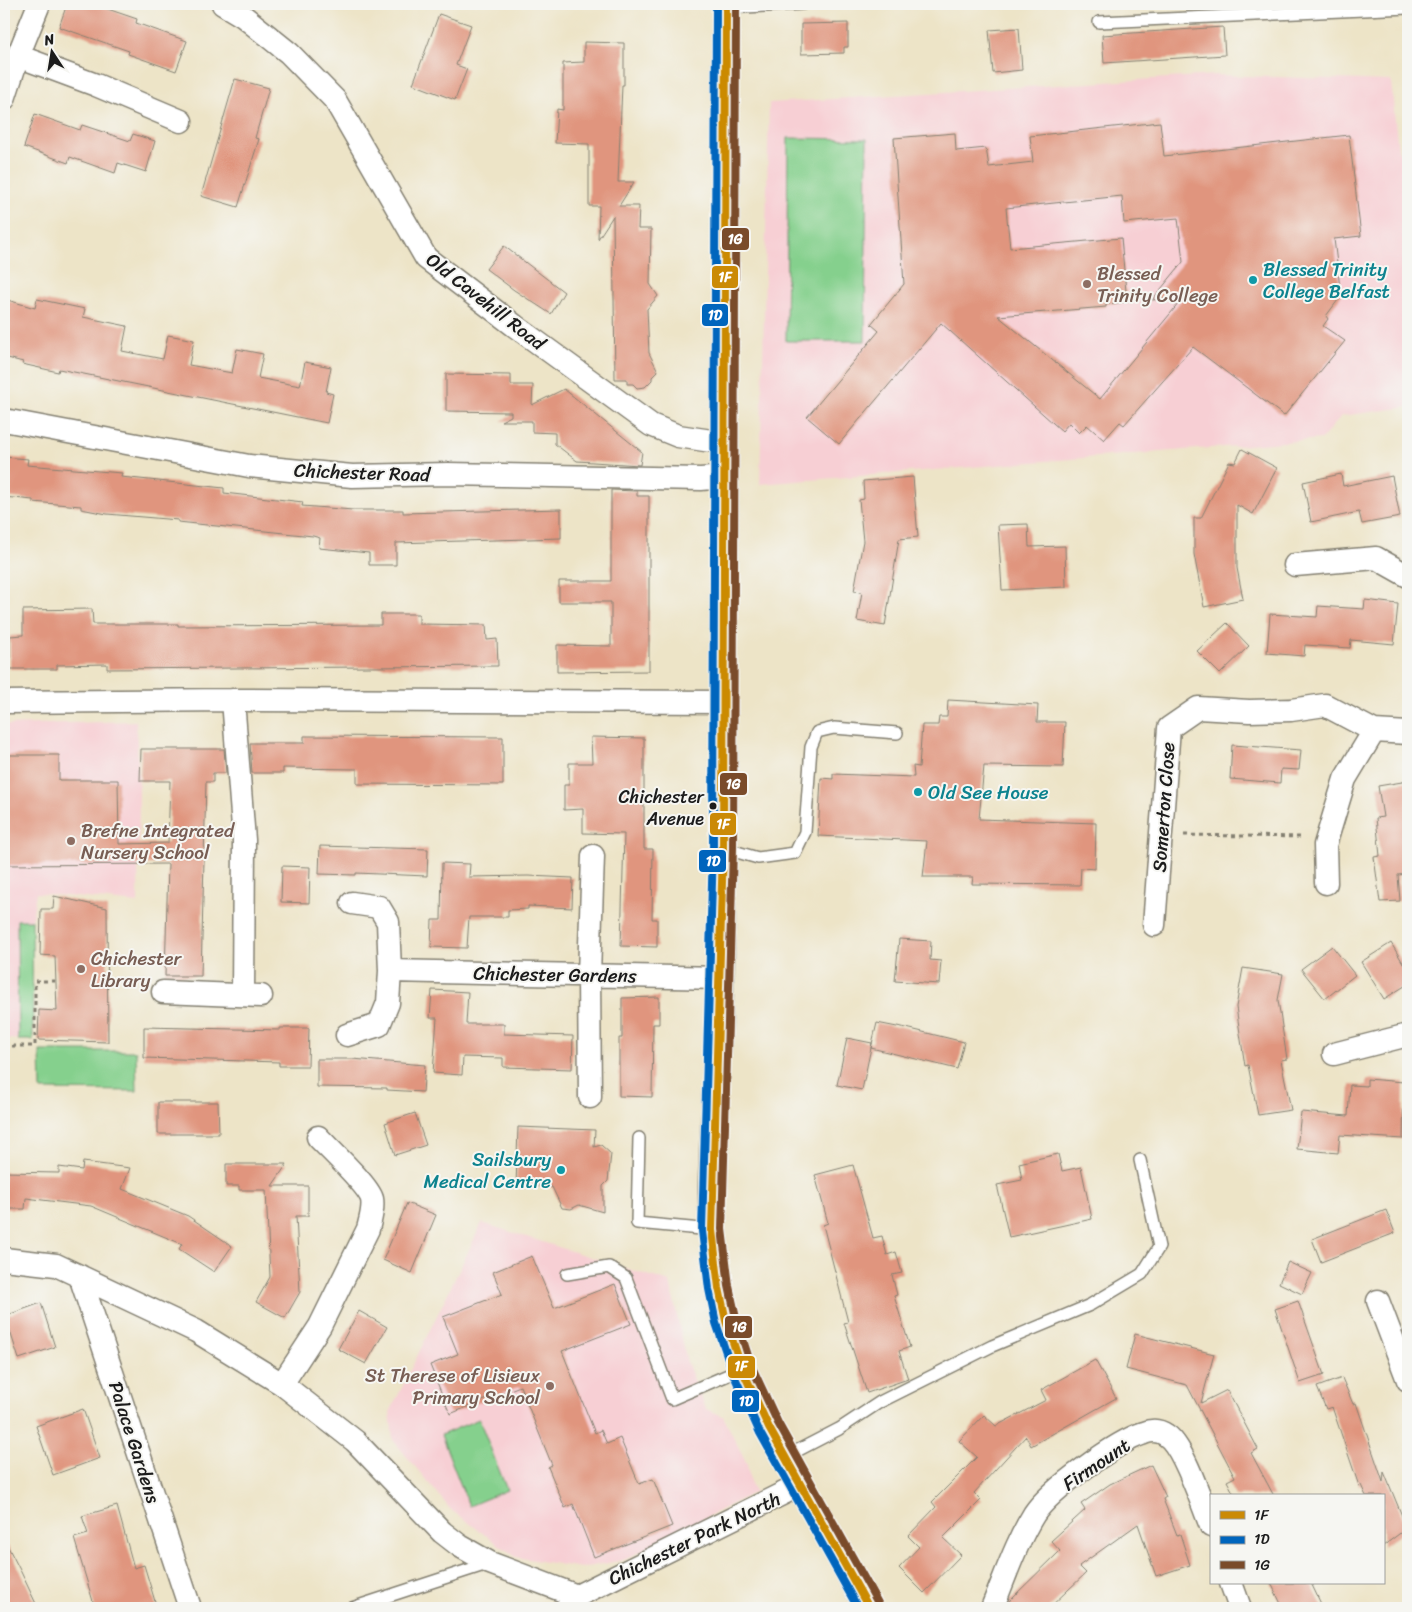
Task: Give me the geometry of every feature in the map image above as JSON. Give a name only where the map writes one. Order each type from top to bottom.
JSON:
[{"type":"main road","points":[[726,6],[723,848],[712,1230],[715,1262],[725,1313],[742,1369],[784,1457],[869,1608]]},
{"type":"street","points":[[4,100],[38,4]]},
{"type":"street","name":"Old Cavehill Road","points":[[223,4],[243,16],[289,53],[335,100],[426,258],[651,426],[678,436],[725,444]]},
{"type":"street","points":[[18,56],[96,85],[182,121]]},
{"type":"street","name":"Chichester Road","points":[[4,420],[249,466],[352,476],[448,474],[701,479],[724,477]]},
{"type":"street","points":[[1295,565],[1376,558],[1408,576]]},
{"type":"street","points":[[164,992],[252,996],[244,840],[232,700]]},
{"type":"street","points":[[4,702],[232,700],[724,702]]},
{"type":"street","name":"Somerton Close","points":[[1154,925],[1169,728],[1198,708],[1250,712],[1291,710],[1325,705],[1374,731],[1408,733]]},
{"type":"street","points":[[1326,883],[1325,845],[1345,779],[1374,731]]},
{"type":"street","points":[[590,1097],[588,975],[593,856]]},
{"type":"street","points":[[347,1035],[379,1025],[388,1003],[390,970],[388,922],[379,907],[352,903]]},
{"type":"street","name":"Chichester Gardens","points":[[390,970],[720,978]]},
{"type":"street","points":[[1334,1054],[1408,1035]]},
{"type":"street","points":[[282,1384],[320,1326],[368,1230],[372,1213],[372,1198],[365,1187],[318,1137]]},
{"type":"street","name":"Chichester Park North","points":[[4,1259],[56,1265],[196,1331],[282,1384],[355,1441],[442,1532],[490,1563],[572,1602],[800,1485]]},
{"type":"street","name":"Palace Gardens","points":[[80,1276],[190,1608]]},
{"type":"street","points":[[1378,1301],[1408,1380]]},
{"type":"street","name":"Firmount","points":[[992,1608],[1022,1538],[1035,1513],[1048,1497],[1094,1462],[1144,1432],[1156,1431],[1166,1435],[1176,1444],[1210,1524]]},
{"type":"street","points":[[1231,1584],[1236,1608]]},
{"type":"lane","points":[[726,6],[802,4]]},
{"type":"lane","points":[[1099,22],[1408,8]]},
{"type":"lane","points":[[723,848],[758,858],[795,853],[805,832],[811,748],[817,732],[834,728],[897,733]]},
{"type":"lane","points":[[638,1138],[636,1222],[712,1230]]},
{"type":"lane","points":[[784,1457],[839,1429],[889,1397],[992,1346],[1090,1305],[1142,1274],[1159,1247],[1140,1160]]},
{"type":"lane","points":[[567,1274],[609,1267],[626,1278],[672,1399],[742,1369]]},
{"type":"lane","points":[[352,1608],[490,1563]]},
{"type":"path","points":[[1161,835],[1242,838],[1327,837]]},
{"type":"path","points":[[4,1046],[35,1046],[35,981],[56,981]]},
{"type":"shaded area","name":"Blessed Trinity College","points":[[1216,75],[1391,81],[1398,150],[1408,162],[1408,407],[1341,416],[1322,439],[760,484],[769,103]]},
{"type":"shaded area","name":"Brefne Integrated Nursery School","points":[[136,721],[139,789],[138,903],[36,893],[32,920],[33,1040],[4,1039],[4,725]]},
{"type":"shaded area","name":"St Therese of Lisieux Primary School","points":[[482,1223],[670,1282],[687,1362],[706,1409],[723,1416],[747,1464],[750,1481],[755,1492],[624,1560],[581,1568],[516,1557],[451,1510],[393,1440],[390,1412]]},
{"type":"green space","points":[[788,138],[867,139],[865,341],[786,341]]},
{"type":"green space","points":[[17,920],[32,920],[33,1040],[18,1040]]},
{"type":"green space","points":[[40,1051],[136,1051],[137,1091],[41,1090]]},
{"type":"green space","points":[[479,1419],[507,1490],[469,1506],[441,1435]]},
{"type":"building","points":[[67,4],[93,4],[137,19],[136,23],[187,41],[176,71],[128,54],[129,51],[59,27]]},
{"type":"building","points":[[439,14],[471,25],[456,65],[467,69],[455,100],[413,84]]},
{"type":"building","points":[[848,23],[848,47],[844,47],[844,53],[801,54],[801,24]]},
{"type":"building","points":[[1223,27],[1225,55],[1104,63],[1102,35]]},
{"type":"building","points":[[1019,28],[1022,70],[993,73],[989,30]]},
{"type":"building","points":[[584,42],[624,43],[624,85],[622,85],[618,182],[634,182],[619,206],[639,206],[638,229],[651,229],[650,284],[658,296],[647,309],[649,353],[658,371],[645,387],[637,388],[633,384],[627,384],[627,379],[615,379],[613,216],[598,239],[599,206],[589,206],[589,144],[555,143],[557,109],[563,110],[563,63],[584,62]]},
{"type":"building","points":[[235,79],[269,88],[255,138],[259,139],[238,207],[201,196]]},
{"type":"building","points":[[35,114],[80,130],[82,125],[130,141],[133,134],[155,141],[146,172],[118,163],[115,173],[70,157],[68,163],[24,147]]},
{"type":"building","name":"Blessed Trinity College Belfast","points":[[1160,122],[1164,156],[1349,135],[1361,236],[1334,239],[1341,296],[1326,316],[1328,319],[1323,326],[1345,341],[1284,416],[1193,347],[1124,425],[1120,422],[1104,440],[1087,425],[1079,433],[1069,423],[1062,431],[941,323],[839,444],[807,417],[879,331],[871,324],[904,284],[894,138],[955,133],[956,151],[986,148],[989,167],[1033,162],[1030,136]],"holes":[[[1122,196],[1124,223],[1178,218],[1183,262],[1152,300],[1184,297],[1100,399],[998,316],[1106,307],[1106,304],[1127,302],[1121,238],[1010,248],[1006,208]]]},
{"type":"building","points":[[504,246],[564,292],[551,314],[486,269]]},
{"type":"building","points":[[4,299],[35,308],[37,299],[85,309],[83,317],[127,326],[122,351],[163,359],[168,335],[194,340],[189,365],[232,373],[237,349],[263,354],[258,378],[300,386],[305,362],[331,367],[326,392],[333,394],[327,423],[59,369],[58,372],[22,364],[23,362],[4,357]]},
{"type":"building","points":[[446,374],[511,375],[511,385],[533,385],[532,405],[564,389],[642,452],[640,465],[577,461],[555,444],[555,433],[532,432],[532,421],[501,421],[511,416],[511,412],[446,411]]},
{"type":"building","points":[[1242,449],[1277,468],[1253,514],[1237,505],[1237,568],[1243,599],[1204,607],[1194,554],[1194,518],[1201,518],[1229,462],[1235,463]]},
{"type":"building","points":[[4,457],[28,459],[27,465],[122,473],[121,477],[224,488],[224,493],[303,502],[302,506],[353,510],[403,510],[403,513],[561,509],[561,538],[396,543],[396,565],[369,565],[369,553],[319,548],[320,538],[313,536],[178,522],[178,520],[107,514],[81,509],[81,506],[33,502],[33,500],[4,497]]},
{"type":"building","points":[[1341,474],[1343,486],[1392,476],[1400,517],[1362,524],[1359,512],[1311,522],[1303,482]]},
{"type":"building","points":[[913,477],[918,537],[899,539],[885,626],[857,621],[862,592],[854,591],[863,541],[859,500],[864,499],[863,481]]},
{"type":"building","points":[[611,490],[637,491],[637,496],[649,496],[649,671],[557,672],[557,645],[611,646],[611,602],[559,602],[559,581],[611,581]]},
{"type":"building","points":[[1028,524],[1029,547],[1065,546],[1066,587],[1002,590],[998,525]]},
{"type":"building","points":[[1365,600],[1398,604],[1394,644],[1351,640],[1350,648],[1305,645],[1304,656],[1267,653],[1270,614],[1317,617],[1318,606],[1364,609]]},
{"type":"building","points":[[92,609],[93,624],[178,624],[178,626],[381,625],[381,614],[419,614],[419,624],[486,625],[487,640],[497,639],[498,666],[107,669],[107,664],[57,665],[57,669],[10,669],[10,636],[23,635],[23,610]]},
{"type":"building","points":[[1227,623],[1249,646],[1220,674],[1197,651]]},
{"type":"building","name":"Old See House","points":[[948,700],[1038,705],[1037,722],[1065,722],[1063,767],[984,766],[979,819],[1096,823],[1095,869],[1081,868],[1080,885],[972,884],[973,877],[923,877],[927,841],[818,836],[821,778],[833,779],[833,774],[914,777],[913,766],[919,767],[922,725],[938,725],[939,717],[947,717]]},
{"type":"building","points":[[304,736],[503,737],[503,785],[357,784],[357,769],[283,768],[283,773],[252,773],[250,743],[304,743]]},
{"type":"building","points":[[591,737],[644,738],[644,849],[653,849],[652,919],[657,919],[657,947],[621,946],[624,834],[583,833],[583,809],[564,810],[564,785],[569,785],[569,763],[592,763]]},
{"type":"building","points":[[1232,745],[1301,750],[1299,770],[1281,769],[1280,783],[1230,779]]},
{"type":"building","points":[[141,749],[224,749],[226,773],[213,773],[213,782],[206,782],[201,976],[165,976],[168,864],[4,865],[4,755],[59,755],[59,780],[118,780],[119,844],[168,843],[170,781],[140,781]]},
{"type":"building","points":[[1408,781],[1408,874],[1398,875],[1400,901],[1380,902],[1374,857],[1380,856],[1376,818],[1383,817],[1378,786]]},
{"type":"building","points":[[320,846],[428,849],[427,876],[356,873],[356,875],[319,874]]},
{"type":"building","points":[[442,863],[470,864],[469,877],[528,876],[573,878],[572,908],[528,906],[528,909],[508,910],[508,917],[469,917],[467,948],[431,947],[432,920],[441,920]]},
{"type":"building","points":[[282,866],[310,867],[309,903],[281,902]]},
{"type":"building","name":"Chichester Library","points":[[54,896],[107,908],[108,1042],[38,1040],[39,1010],[57,1011],[55,956],[40,955],[41,909],[53,909]]},
{"type":"building","points":[[899,939],[931,941],[930,960],[941,961],[939,984],[895,981]]},
{"type":"building","points":[[1391,943],[1408,971],[1408,984],[1384,999],[1361,962]]},
{"type":"building","points":[[1332,946],[1355,975],[1325,999],[1301,969]]},
{"type":"building","points":[[1243,968],[1283,974],[1278,1000],[1287,1059],[1281,1060],[1291,1110],[1258,1115],[1248,1065],[1245,1066],[1236,1007]]},
{"type":"building","points":[[432,990],[468,992],[466,1024],[504,1024],[504,1034],[573,1036],[572,1069],[503,1067],[503,1058],[463,1057],[462,1075],[433,1073],[437,1018],[430,1018]]},
{"type":"building","points":[[659,997],[659,1024],[653,1024],[652,1097],[619,1096],[619,1038],[622,1038],[622,998]]},
{"type":"building","points":[[877,1023],[898,1026],[964,1042],[957,1069],[871,1048]]},
{"type":"building","points":[[144,1027],[280,1030],[280,1028],[309,1028],[308,1066],[279,1066],[279,1062],[144,1058]]},
{"type":"building","points":[[847,1038],[872,1043],[862,1090],[837,1085]]},
{"type":"building","points":[[317,1059],[352,1059],[425,1065],[423,1092],[387,1090],[387,1088],[317,1087]]},
{"type":"building","points":[[1367,1079],[1404,1082],[1403,1139],[1340,1135],[1338,1153],[1297,1149],[1301,1112],[1348,1116],[1350,1085],[1367,1086]]},
{"type":"building","points":[[158,1102],[218,1102],[219,1134],[158,1134]]},
{"type":"building","points":[[415,1113],[426,1145],[395,1155],[385,1123]]},
{"type":"building","name":"Sailsbury Medical Centre","points":[[518,1127],[595,1130],[594,1147],[601,1145],[611,1154],[608,1181],[603,1186],[603,1212],[579,1205],[571,1209],[562,1208],[552,1187],[516,1186]]},
{"type":"building","points":[[1058,1154],[1062,1171],[1081,1167],[1092,1219],[1009,1237],[997,1185],[1022,1180],[1019,1163]]},
{"type":"building","points":[[83,1162],[130,1168],[122,1189],[188,1216],[232,1246],[214,1272],[179,1249],[182,1244],[91,1206],[26,1198],[25,1209],[4,1209],[4,1172],[59,1173],[59,1167],[82,1170]]},
{"type":"building","points":[[226,1164],[287,1164],[272,1186],[308,1186],[308,1216],[296,1216],[300,1292],[285,1318],[256,1302],[270,1277],[266,1190],[239,1190],[239,1186],[226,1186]]},
{"type":"building","points":[[853,1165],[873,1238],[882,1236],[887,1255],[896,1252],[902,1273],[892,1275],[897,1295],[894,1296],[910,1347],[899,1351],[908,1379],[867,1393],[844,1323],[848,1322],[823,1225],[828,1223],[815,1175]]},
{"type":"building","points":[[407,1203],[436,1215],[412,1273],[383,1260]]},
{"type":"building","points":[[1386,1210],[1395,1233],[1321,1262],[1312,1239]]},
{"type":"building","points":[[532,1256],[554,1308],[615,1284],[631,1324],[562,1351],[595,1433],[601,1430],[607,1444],[620,1438],[639,1484],[653,1479],[672,1526],[594,1557],[573,1504],[565,1508],[548,1467],[552,1465],[520,1386],[450,1414],[430,1365],[458,1354],[443,1317],[502,1294],[493,1272]]},
{"type":"building","points":[[1288,1262],[1312,1273],[1302,1294],[1279,1283]]},
{"type":"building","points":[[1298,1301],[1324,1375],[1300,1383],[1275,1309]]},
{"type":"building","points":[[41,1303],[55,1347],[19,1359],[5,1316]]},
{"type":"building","points":[[359,1311],[387,1327],[366,1364],[338,1349]]},
{"type":"building","points":[[1135,1334],[1214,1354],[1201,1403],[1227,1390],[1258,1449],[1251,1453],[1273,1494],[1234,1494],[1227,1481],[1235,1477],[1187,1385],[1126,1369]]},
{"type":"building","points":[[1095,1360],[1116,1398],[1031,1446],[1026,1436],[974,1493],[981,1500],[943,1538],[961,1555],[924,1593],[899,1568],[919,1547],[908,1536],[936,1507],[932,1502],[977,1457],[959,1441],[984,1415],[996,1426],[1046,1400],[1041,1390]]},
{"type":"building","points":[[1342,1378],[1353,1404],[1356,1403],[1383,1482],[1384,1472],[1407,1528],[1384,1545],[1384,1494],[1365,1494],[1361,1485],[1359,1486],[1332,1407],[1326,1409],[1317,1387]]},
{"type":"building","points":[[83,1409],[100,1458],[53,1475],[36,1426]]},
{"type":"building","points":[[1151,1465],[1166,1497],[1163,1499],[1177,1535],[1180,1534],[1190,1565],[1156,1576],[1138,1524],[1079,1566],[1086,1573],[1049,1608],[1006,1608],[1010,1600],[1060,1551],[1051,1541],[1085,1510],[1081,1504],[1110,1484]]},
{"type":"building","points":[[117,1506],[134,1568],[144,1565],[157,1608],[95,1608],[74,1538],[88,1534],[82,1516]]},
{"type":"building","points":[[4,1539],[21,1572],[38,1608],[4,1608]]},
{"type":"building","points":[[1271,1584],[1311,1584],[1323,1608],[1283,1608]]},
{"type":"transit line","name":"1D","points":[[716,4],[713,848],[702,1231],[709,1289],[716,1323],[733,1373],[760,1433],[858,1608]]},
{"type":"transit line","name":"1F","points":[[726,4],[723,848],[712,1230],[719,1288],[726,1321],[742,1369],[769,1428],[869,1608]]},
{"type":"transit line","name":"1G","points":[[736,4],[733,848],[722,1229],[729,1286],[736,1318],[751,1365],[778,1423],[878,1603]]},
{"type":"place","name":"Blessed Trinity College Belfast","points":[[1253,280]]},
{"type":"place","name":"Blessed Trinity College","points":[[1087,284]]},
{"type":"place","name":"Old See House","points":[[918,792]]},
{"type":"place","name":"Chichester Avenue","points":[[713,806]]},
{"type":"place","name":"Brefne Integrated Nursery School","points":[[71,841]]},
{"type":"place","name":"Chichester Library","points":[[81,969]]},
{"type":"place","name":"Sailsbury Medical Centre","points":[[561,1170]]},
{"type":"place","name":"St Therese of Lisieux Primary School","points":[[550,1386]]}]
